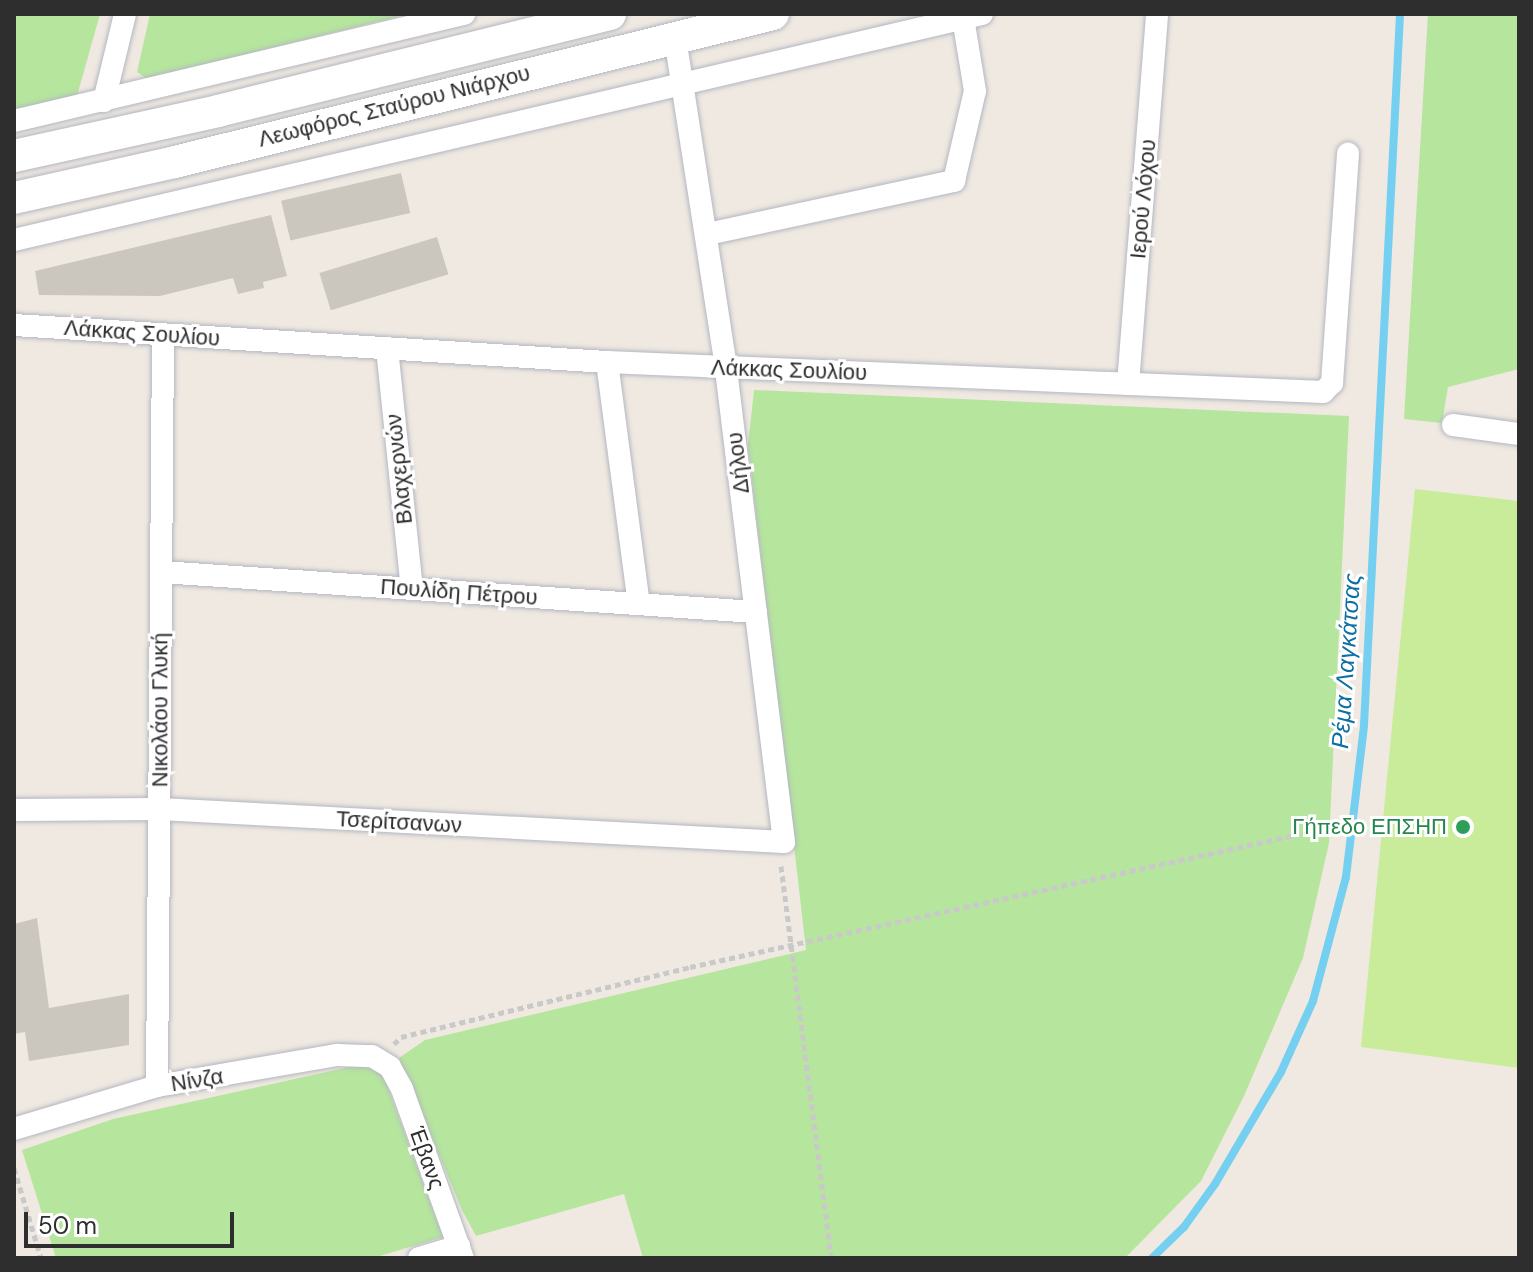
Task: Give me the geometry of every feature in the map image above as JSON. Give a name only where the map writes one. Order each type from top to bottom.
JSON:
[{"type":"main road","name":"Λεωφόρος Σταύρου Νιάρχου","points":[[14,156],[218,111],[610,14]]},
{"type":"main road","name":"Λεωφόρος Σταύρου Νιάρχου","points":[[14,198],[175,162],[773,14]]},
{"type":"street","points":[[104,101],[125,14]]},
{"type":"street","points":[[14,121],[464,14]]},
{"type":"street","name":"Ιερού Λόχου","points":[[1128,384],[1157,14]]},
{"type":"street","points":[[14,240],[973,16],[975,91],[954,181],[708,234]]},
{"type":"street","name":"Δήλου","points":[[675,36],[708,234],[726,367],[784,842]]},
{"type":"street","name":"Λάκκας Σουλίου","points":[[14,325],[607,362],[1323,392],[1332,383],[1348,154]]},
{"type":"street","name":"Νικολάου Γλυκή","points":[[157,1086],[163,335]]},
{"type":"street","name":"Βλαχερνών","points":[[387,348],[412,589]]},
{"type":"street","points":[[607,362],[639,604]]},
{"type":"street","points":[[1453,425],[1519,434]]},
{"type":"street","name":"Πουλίδη Πέτρου","points":[[161,572],[756,612]]},
{"type":"street","name":"Τσερίτσανων","points":[[14,810],[160,809],[784,842]]},
{"type":"street","name":"Νίνζα","points":[[14,1129],[157,1086],[337,1055],[361,1054],[383,1061]]},
{"type":"street","name":"Έβανς","points":[[383,1061],[402,1089],[461,1252]]},
{"type":"street","points":[[419,1258],[461,1252]]},
{"type":"path","points":[[383,1061],[401,1037],[789,945],[1300,834]]},
{"type":"path","points":[[784,842],[781,872],[789,945],[831,1258]]},
{"type":"path","points":[[14,1168],[41,1258]]},
{"type":"green space","points":[[14,14],[100,14],[77,96],[14,109]]},
{"type":"green space","points":[[150,14],[408,14],[147,79],[137,72]]},
{"type":"green space","points":[[1428,14],[1519,14],[1519,369],[1448,387],[1442,423],[1404,419]]},
{"type":"green space","points":[[754,390],[1349,416],[1329,843],[1303,958],[1244,1096],[1201,1181],[1125,1258],[643,1258],[624,1194],[476,1236],[462,1210],[399,1058],[425,1040],[806,950],[748,445]]},
{"type":"green space","name":"Γήπεδο ΕΠΣΗΠ","points":[[1415,489],[1519,501],[1519,1068],[1361,1047]]},
{"type":"green space","points":[[349,1067],[369,1067],[384,1077],[443,1237],[373,1258],[56,1258],[22,1150],[113,1119]]},
{"type":"building","points":[[401,173],[410,213],[290,241],[281,201]]},
{"type":"building","points":[[271,215],[287,276],[263,282],[264,288],[238,294],[233,278],[160,296],[39,295],[35,271]]},
{"type":"building","points":[[437,237],[448,274],[331,310],[319,273]]},
{"type":"building","points":[[37,918],[49,1008],[129,994],[129,1045],[29,1061],[25,1032],[14,1034],[14,924]]},
{"type":"waterway","name":"Ρέμα Λαγκάτσας","points":[[1152,1258],[1184,1227],[1215,1184],[1281,1072],[1313,1001],[1346,877],[1364,725],[1400,14]]},
{"type":"place","name":"Γήπεδο ΕΠΣΗΠ","points":[[1463,827]]}]
